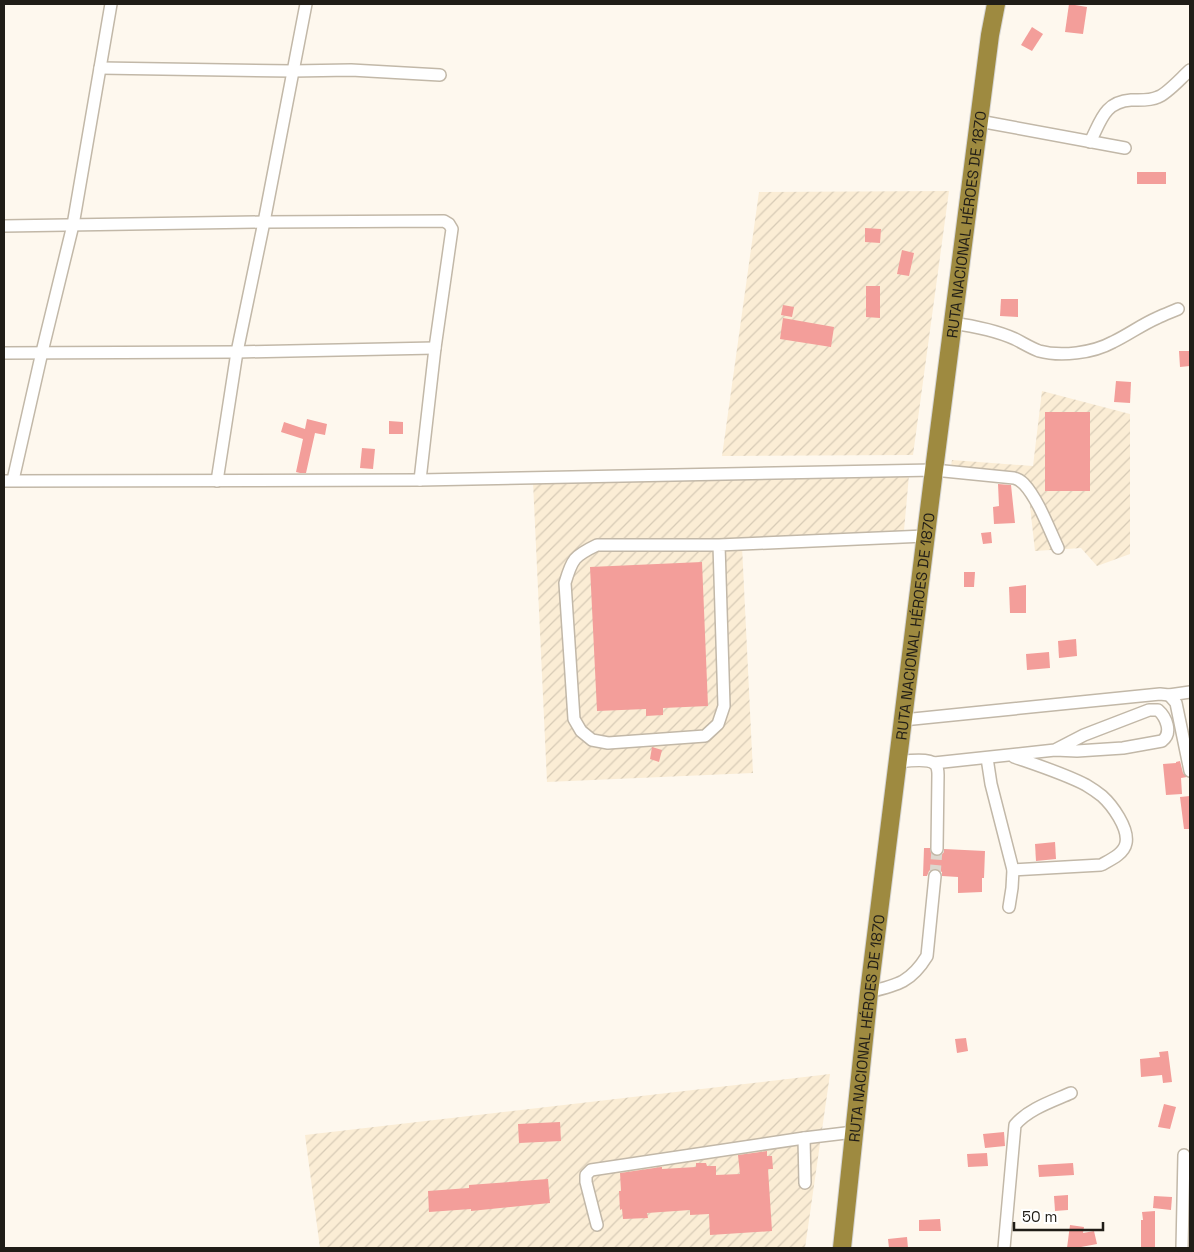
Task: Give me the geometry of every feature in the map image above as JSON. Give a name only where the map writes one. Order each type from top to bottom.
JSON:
[{"type":"highway","name":"RUTA NACIONAL HÉROES DE 1870","points":[[842,1248],[869,992],[952,323],[990,35],[996,4]]},
{"type":"street","points":[[111,4],[73,225],[8,480],[420,480],[934,470],[1020,480],[1035,501],[1058,548]]},
{"type":"street","points":[[218,481],[237,352],[306,4]]},
{"type":"street","points":[[100,68],[351,70],[440,75]]},
{"type":"street","points":[[1090,142],[1106,111],[1114,104],[1123,101],[1154,99],[1161,96],[1190,70]]},
{"type":"street","points":[[979,122],[1125,148]]},
{"type":"street","points":[[4,226],[444,221],[449,224],[452,229],[435,348],[420,480]]},
{"type":"street","points":[[952,323],[976,326],[999,332],[1039,351],[1068,353],[1081,352],[1113,343],[1157,318],[1178,309]]},
{"type":"street","points":[[4,353],[237,352],[435,348]]},
{"type":"street","points":[[719,545],[724,706],[718,724],[706,736],[608,744],[592,740],[581,731],[574,719],[565,583],[570,565],[580,553],[597,545],[719,545],[926,536]]},
{"type":"street","points":[[903,720],[1091,700],[1190,692]]},
{"type":"street","points":[[1169,695],[1176,703],[1190,771]]},
{"type":"street","points":[[898,762],[928,761],[934,763],[1055,750],[1077,751],[1123,748],[1166,738],[1168,732],[1164,715],[1158,710],[1149,710],[1084,735],[1055,750]]},
{"type":"street","points":[[1010,756],[1085,785],[1103,796],[1119,816],[1126,831],[1126,843],[1122,851],[1112,860],[1101,865],[1013,870]]},
{"type":"street","points":[[986,758],[1013,870],[1009,907]]},
{"type":"street","points":[[934,763],[938,775],[937,849]]},
{"type":"street","points":[[869,992],[903,982],[920,968],[927,956],[935,876]]},
{"type":"street","points":[[1004,1248],[1015,1125],[1020,1118],[1028,1113],[1071,1093]]},
{"type":"street","points":[[597,1225],[586,1182],[586,1176],[591,1170],[854,1132]]},
{"type":"street","points":[[804,1138],[805,1183]]},
{"type":"street","points":[[1182,1248],[1184,1154]]},
{"type":"shaded area","points":[[949,191],[913,455],[722,456],[759,192]]},
{"type":"shaded area","points":[[1042,391],[1130,414],[1130,554],[1097,566],[1081,548],[1035,551],[1028,488],[1014,475],[950,473],[952,460],[1033,466]]},
{"type":"shaded area","points":[[909,475],[903,542],[742,546],[753,773],[547,782],[533,482]]},
{"type":"shaded area","points":[[830,1074],[805,1248],[320,1248],[305,1135]]},
{"type":"building","points":[[1069,4],[1087,7],[1083,34],[1065,32]]},
{"type":"building","points":[[1032,27],[1043,34],[1032,51],[1021,45]]},
{"type":"building","points":[[1137,172],[1166,172],[1166,184],[1137,184]]},
{"type":"building","points":[[865,228],[881,229],[880,243],[865,242]]},
{"type":"building","points":[[902,250],[914,253],[909,276],[897,274]]},
{"type":"building","points":[[866,286],[880,286],[880,318],[866,317]]},
{"type":"building","points":[[1001,299],[1018,299],[1018,317],[1000,316]]},
{"type":"building","points":[[783,305],[794,307],[792,317],[781,315]]},
{"type":"building","points":[[783,318],[834,327],[831,347],[780,339]]},
{"type":"building","points":[[1179,351],[1190,351],[1190,366],[1180,367]]},
{"type":"building","points":[[1116,381],[1131,382],[1130,403],[1114,402]]},
{"type":"building","points":[[1045,412],[1090,412],[1090,491],[1045,491]]},
{"type":"building","points":[[307,419],[327,424],[325,435],[315,433],[306,473],[300,473],[296,472],[303,439],[281,432],[284,422],[305,429]]},
{"type":"building","points":[[389,421],[403,422],[403,434],[389,434]]},
{"type":"building","points":[[362,448],[375,449],[373,469],[360,468]]},
{"type":"building","points":[[998,484],[1011,485],[1015,523],[994,524],[993,507],[999,506]]},
{"type":"building","points":[[991,532],[992,543],[983,544],[981,533]]},
{"type":"building","points":[[702,562],[708,706],[663,708],[663,715],[646,716],[646,709],[597,711],[590,567]]},
{"type":"building","points":[[964,572],[975,572],[974,587],[964,587]]},
{"type":"building","points":[[1026,585],[1026,613],[1010,613],[1009,587]]},
{"type":"building","points":[[1076,639],[1077,656],[1059,658],[1058,641]]},
{"type":"building","points":[[1049,652],[1050,668],[1027,670],[1026,654]]},
{"type":"building","points":[[652,747],[662,750],[659,762],[650,759]]},
{"type":"building","points":[[1180,761],[1183,773],[1187,777],[1181,778],[1182,794],[1166,795],[1163,764]]},
{"type":"building","points":[[1190,796],[1190,829],[1184,829],[1180,797]]},
{"type":"building","points":[[1055,842],[1056,859],[1036,861],[1035,844]]},
{"type":"building","points":[[924,848],[930,848],[931,853],[936,856],[941,855],[944,849],[985,851],[982,892],[958,893],[958,877],[942,876],[942,872],[936,869],[929,871],[927,876],[923,876]]},
{"type":"building","points":[[966,1038],[968,1051],[957,1053],[955,1039]]},
{"type":"building","points":[[1168,1051],[1172,1082],[1163,1083],[1162,1075],[1141,1077],[1140,1059],[1160,1057],[1159,1052]]},
{"type":"building","points":[[1164,1104],[1176,1107],[1170,1129],[1158,1127]]},
{"type":"building","points":[[560,1122],[561,1141],[519,1143],[518,1124]]},
{"type":"building","points":[[1004,1132],[1005,1146],[985,1148],[983,1134]]},
{"type":"building","points":[[767,1151],[767,1156],[772,1156],[773,1169],[768,1169],[772,1231],[710,1235],[709,1214],[690,1215],[690,1210],[647,1213],[648,1218],[623,1219],[622,1209],[620,1210],[620,1173],[661,1167],[662,1169],[696,1167],[696,1163],[706,1163],[707,1166],[716,1166],[716,1175],[740,1174],[738,1155]]},
{"type":"building","points":[[987,1153],[988,1166],[968,1167],[967,1154]]},
{"type":"building","points":[[1073,1163],[1074,1175],[1039,1177],[1038,1165]]},
{"type":"building","points":[[548,1179],[550,1203],[471,1211],[471,1209],[429,1212],[428,1191],[469,1188],[469,1185]]},
{"type":"building","points":[[1068,1195],[1068,1210],[1055,1211],[1054,1196]]},
{"type":"building","points":[[1154,1196],[1172,1197],[1171,1210],[1153,1208]]},
{"type":"building","points":[[1155,1211],[1155,1248],[1141,1248],[1142,1212]]},
{"type":"building","points":[[940,1219],[941,1231],[919,1231],[919,1220]]},
{"type":"building","points":[[1070,1225],[1084,1227],[1083,1233],[1094,1231],[1097,1244],[1081,1248],[1067,1248]]},
{"type":"building","points":[[907,1237],[908,1248],[889,1248],[888,1239]]},
{"type":"tunnel","points":[[935,876],[937,849]]}]
